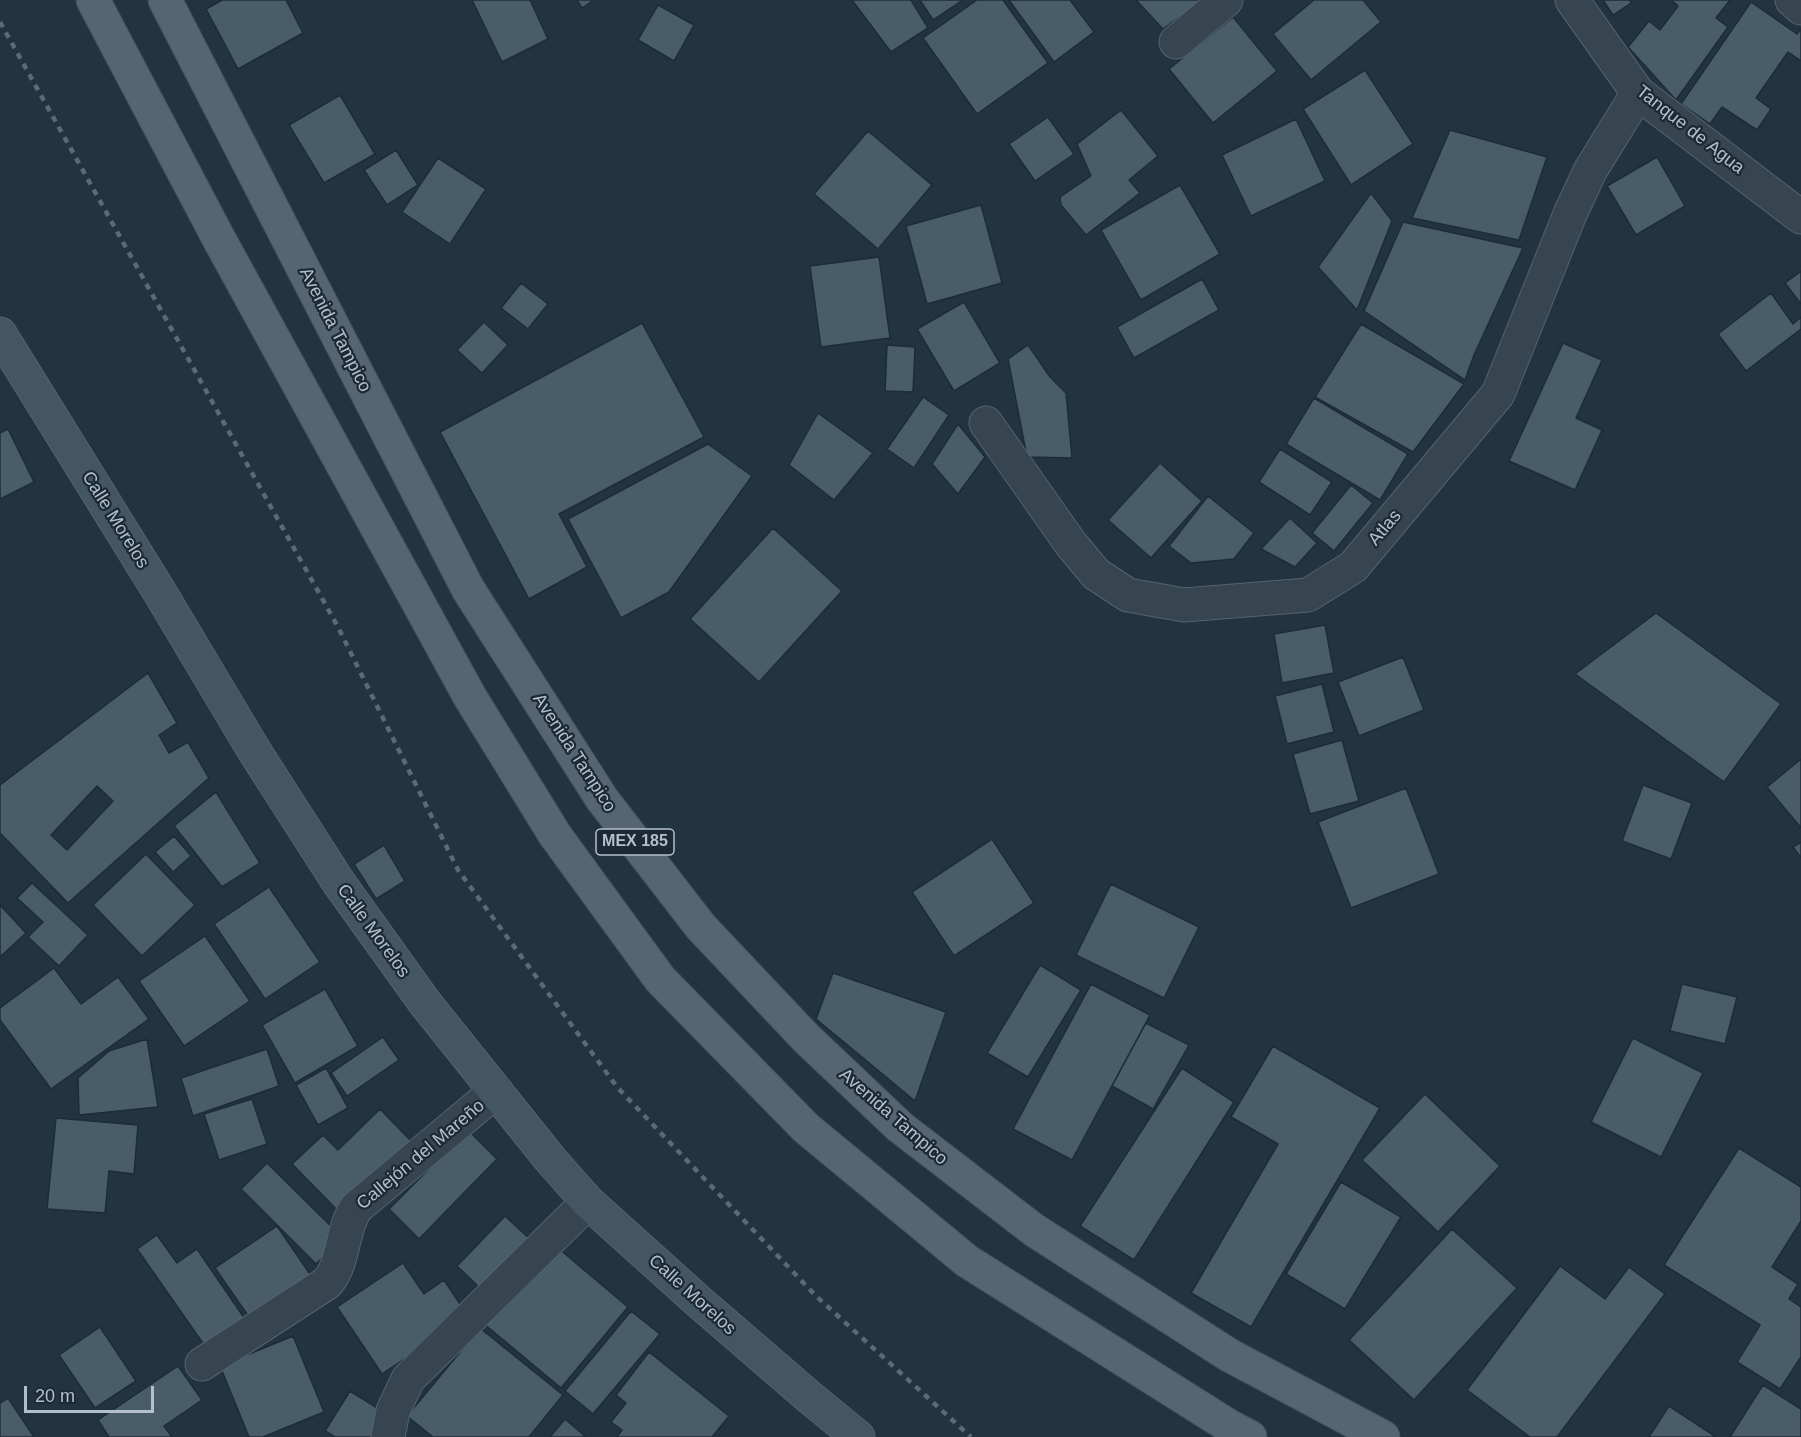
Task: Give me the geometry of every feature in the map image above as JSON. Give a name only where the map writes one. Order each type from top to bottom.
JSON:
[{"type":"main road","name":"MEX 185","points":[[93,0],[219,239],[470,697],[555,835],[660,979],[806,1128],[967,1261],[1218,1420],[1250,1437]]},
{"type":"main road","name":"Avenida Tampico","points":[[165,0],[468,589],[602,799],[701,927],[806,1038],[900,1127],[1034,1230],[1229,1355],[1383,1437]]},
{"type":"street","points":[[1176,42],[1226,0]]},
{"type":"street","name":"Tanque de Agua","points":[[1572,0],[1638,93],[1801,217]]},
{"type":"street","points":[[1792,0],[1801,8]]},
{"type":"street","name":"Atlas","points":[[986,423],[1071,544],[1096,574],[1128,595],[1184,605],[1308,595],[1353,567],[1498,394],[1570,214],[1590,171],[1638,93]]},
{"type":"street","name":"Calle Morelos","points":[[0,334],[159,591],[255,752],[339,883],[425,1004],[550,1159],[588,1202],[698,1301],[858,1437]]},
{"type":"street","name":"Callejón del Mareño","points":[[202,1364],[327,1283],[335,1274],[349,1219],[356,1208],[496,1091]]},
{"type":"street","points":[[388,1437],[393,1411],[408,1379],[588,1202]]},
{"type":"building","points":[[222,0],[286,0],[303,33],[238,69],[206,9]]},
{"type":"building","points":[[472,0],[530,0],[548,39],[502,62]]},
{"type":"building","points":[[577,0],[594,0],[582,8]]},
{"type":"building","points":[[852,0],[911,0],[928,28],[891,52]]},
{"type":"building","points":[[920,0],[963,0],[933,20]]},
{"type":"building","points":[[977,0],[1003,0],[1048,63],[977,114],[923,38]]},
{"type":"building","points":[[1009,0],[1070,0],[1094,32],[1054,62]]},
{"type":"building","points":[[1136,0],[1203,0],[1163,29]]},
{"type":"building","points":[[1314,0],[1363,0],[1381,22],[1311,80],[1273,34]]},
{"type":"building","points":[[1603,0],[1630,0],[1631,3],[1613,15]]},
{"type":"building","points":[[1671,0],[1730,0],[1716,18],[1728,27],[1676,100],[1628,47],[1649,21],[1660,30],[1678,6]]},
{"type":"building","points":[[1751,2],[1797,34],[1801,29],[1801,61],[1788,52],[1756,98],[1771,109],[1757,130],[1722,107],[1710,124],[1681,104]]},
{"type":"building","points":[[658,5],[694,25],[674,61],[638,40]]},
{"type":"building","points":[[1233,17],[1277,71],[1213,123],[1169,69]]},
{"type":"building","points":[[1365,70],[1413,144],[1351,185],[1303,109]]},
{"type":"building","points":[[340,95],[375,154],[324,183],[289,125]]},
{"type":"building","points":[[1121,110],[1158,156],[1129,180],[1140,193],[1086,235],[1061,205],[1060,197],[1091,176],[1077,144]]},
{"type":"building","points":[[1048,117],[1074,154],[1035,181],[1009,144]]},
{"type":"building","points":[[1296,119],[1325,181],[1251,216],[1222,155]]},
{"type":"building","points":[[1450,130],[1547,157],[1519,240],[1412,218]]},
{"type":"building","points":[[868,131],[932,185],[878,249],[814,194]]},
{"type":"building","points":[[396,150],[418,185],[387,205],[364,170]]},
{"type":"building","points":[[1657,157],[1685,206],[1636,235],[1607,186]]},
{"type":"building","points":[[438,158],[486,189],[450,244],[402,212]]},
{"type":"building","points":[[1180,185],[1220,254],[1141,300],[1101,230]]},
{"type":"building","points":[[1371,193],[1392,221],[1357,310],[1318,267]]},
{"type":"building","points":[[981,205],[1002,283],[927,304],[906,226]]},
{"type":"building","points":[[1403,222],[1523,248],[1474,355],[1465,380],[1364,311]]},
{"type":"building","points":[[879,257],[890,338],[821,347],[810,266]]},
{"type":"building","points":[[1801,271],[1801,304],[1785,283]]},
{"type":"building","points":[[1202,279],[1219,310],[1134,358],[1117,327]]},
{"type":"building","points":[[521,283],[548,304],[528,329],[501,308]]},
{"type":"building","points":[[1771,293],[1793,324],[1801,317],[1801,329],[1746,371],[1718,334]]},
{"type":"building","points":[[964,302],[1000,363],[954,391],[917,329]]},
{"type":"building","points":[[484,322],[508,345],[482,373],[457,350]]},
{"type":"building","points":[[642,323],[704,437],[559,514],[587,567],[529,599],[440,432]]},
{"type":"building","points":[[1361,324],[1464,384],[1413,452],[1315,397]]},
{"type":"building","points":[[1563,343],[1602,360],[1576,418],[1602,430],[1575,490],[1509,461]]},
{"type":"building","points":[[887,345],[915,347],[913,392],[885,391]]},
{"type":"building","points":[[1028,345],[1050,377],[1066,393],[1072,458],[1027,457],[1008,359]]},
{"type":"building","points":[[923,397],[949,415],[914,468],[887,449]]},
{"type":"building","points":[[1314,398],[1408,454],[1380,500],[1286,444]]},
{"type":"building","points":[[818,413],[873,453],[834,500],[789,465]]},
{"type":"building","points":[[958,424],[985,457],[958,494],[932,464]]},
{"type":"building","points":[[8,429],[34,482],[0,499],[0,433]]},
{"type":"building","points":[[708,444],[752,476],[669,592],[621,618],[568,519]]},
{"type":"building","points":[[1280,449],[1332,482],[1310,515],[1259,482]]},
{"type":"building","points":[[1160,463],[1202,501],[1151,558],[1108,520]]},
{"type":"building","points":[[1351,485],[1373,503],[1334,551],[1312,533]]},
{"type":"building","points":[[1208,496],[1254,533],[1234,559],[1191,563],[1169,546]]},
{"type":"building","points":[[1290,518],[1317,543],[1295,567],[1261,549]]},
{"type":"building","points":[[773,528],[842,591],[759,682],[690,619]]},
{"type":"building","points":[[1656,613],[1781,704],[1724,782],[1575,674]]},
{"type":"building","points":[[1325,625],[1334,673],[1282,683],[1274,634]]},
{"type":"building","points":[[1403,657],[1424,710],[1359,736],[1338,682]]},
{"type":"building","points":[[148,673],[177,723],[159,735],[169,753],[188,742],[209,778],[68,903],[0,833],[0,785]],"holes":[[[97,786],[113,801],[67,850],[51,835]]]},
{"type":"building","points":[[1322,684],[1334,732],[1287,744],[1275,696]]},
{"type":"building","points":[[1342,740],[1359,801],[1310,814],[1293,754]]},
{"type":"building","points":[[1801,759],[1801,828],[1767,787]]},
{"type":"building","points":[[1643,785],[1692,803],[1671,859],[1622,841]]},
{"type":"building","points":[[1406,788],[1439,874],[1351,908],[1318,822]]},
{"type":"building","points":[[216,792],[260,863],[222,887],[174,826]]},
{"type":"building","points":[[174,836],[191,856],[173,872],[155,852]]},
{"type":"building","points":[[992,839],[1034,903],[954,956],[912,892]]},
{"type":"building","points":[[1801,842],[1801,858],[1793,847]]},
{"type":"building","points":[[384,845],[405,881],[376,899],[354,864]]},
{"type":"building","points":[[146,854],[195,905],[142,956],[93,905]]},
{"type":"building","points":[[32,883],[88,935],[59,966],[28,937],[43,922],[17,898]]},
{"type":"building","points":[[1111,884],[1199,927],[1164,998],[1076,955]]},
{"type":"building","points":[[269,887],[320,962],[265,999],[214,924]]},
{"type":"building","points":[[0,905],[26,933],[0,957]]},
{"type":"building","points":[[205,936],[250,1001],[184,1046],[139,981]]},
{"type":"building","points":[[1040,965],[1081,990],[1028,1077],[987,1053]]},
{"type":"building","points":[[54,968],[81,1004],[118,977],[149,1019],[51,1089],[0,1020],[0,1008]]},
{"type":"building","points":[[833,973],[946,1012],[915,1101],[816,1019]]},
{"type":"building","points":[[1091,984],[1150,1015],[1072,1160],[1013,1129]]},
{"type":"building","points":[[1682,984],[1737,997],[1725,1044],[1670,1031]]},
{"type":"building","points":[[325,989],[358,1046],[295,1083],[262,1025]]},
{"type":"building","points":[[1146,1023],[1189,1045],[1153,1109],[1112,1086]]},
{"type":"building","points":[[383,1037],[399,1060],[347,1096],[331,1073]]},
{"type":"building","points":[[1633,1038],[1703,1073],[1661,1157],[1591,1122]]},
{"type":"building","points":[[147,1039],[158,1107],[79,1115],[78,1078],[109,1051]]},
{"type":"building","points":[[1273,1046],[1380,1108],[1251,1327],[1191,1293],[1278,1144],[1231,1117]]},
{"type":"building","points":[[267,1049],[279,1086],[193,1116],[181,1078]]},
{"type":"building","points":[[326,1068],[348,1108],[318,1125],[296,1085]]},
{"type":"building","points":[[1182,1068],[1234,1102],[1134,1260],[1080,1226]]},
{"type":"building","points":[[1425,1094],[1500,1166],[1438,1232],[1362,1160]]},
{"type":"building","points":[[252,1099],[267,1144],[219,1160],[204,1114]]},
{"type":"building","points":[[380,1109],[413,1143],[341,1214],[292,1164],[323,1135],[338,1150]]},
{"type":"building","points":[[56,1118],[138,1125],[134,1174],[109,1171],[105,1213],[47,1209]]},
{"type":"building","points":[[468,1130],[497,1159],[419,1239],[389,1209]]},
{"type":"building","points":[[1739,1148],[1801,1187],[1801,1221],[1772,1267],[1798,1284],[1789,1299],[1801,1307],[1801,1357],[1780,1389],[1737,1362],[1760,1325],[1664,1265]]},
{"type":"building","points":[[267,1163],[343,1238],[316,1264],[241,1189]]},
{"type":"building","points":[[1341,1182],[1401,1217],[1345,1309],[1286,1274]]},
{"type":"building","points":[[505,1216],[531,1240],[483,1291],[457,1266]]},
{"type":"building","points":[[277,1226],[312,1277],[251,1320],[215,1268]]},
{"type":"building","points":[[1452,1229],[1517,1288],[1414,1400],[1349,1340]]},
{"type":"building","points":[[157,1235],[177,1263],[197,1249],[249,1325],[209,1352],[137,1249]]},
{"type":"building","points":[[551,1242],[628,1307],[561,1388],[483,1323]]},
{"type":"building","points":[[403,1263],[424,1294],[444,1280],[468,1316],[382,1374],[337,1307]]},
{"type":"building","points":[[1560,1266],[1605,1299],[1629,1267],[1665,1294],[1557,1437],[1530,1437],[1467,1390]]},
{"type":"building","points":[[631,1311],[660,1334],[593,1414],[565,1391]]},
{"type":"building","points":[[100,1327],[136,1381],[95,1408],[59,1355]]},
{"type":"building","points":[[480,1328],[563,1395],[529,1437],[433,1437],[407,1416]]},
{"type":"building","points":[[293,1336],[324,1412],[263,1437],[249,1437],[220,1366]]},
{"type":"building","points":[[649,1352],[729,1416],[712,1437],[617,1437],[622,1430],[611,1422],[626,1403],[616,1395]]},
{"type":"building","points":[[178,1366],[202,1400],[164,1426],[172,1437],[109,1437],[98,1420]]},
{"type":"building","points":[[1763,1385],[1801,1409],[1801,1437],[1730,1437]]},
{"type":"building","points":[[350,1391],[387,1414],[373,1437],[335,1437],[325,1431]]},
{"type":"building","points":[[8,1398],[34,1437],[0,1437],[0,1403]]},
{"type":"building","points":[[1669,1406],[1716,1437],[1649,1437]]},
{"type":"building","points":[[565,1419],[586,1437],[550,1437]]},
{"type":"railway","points":[[0,22],[338,627],[458,870],[617,1087],[816,1296],[971,1437]]}]
